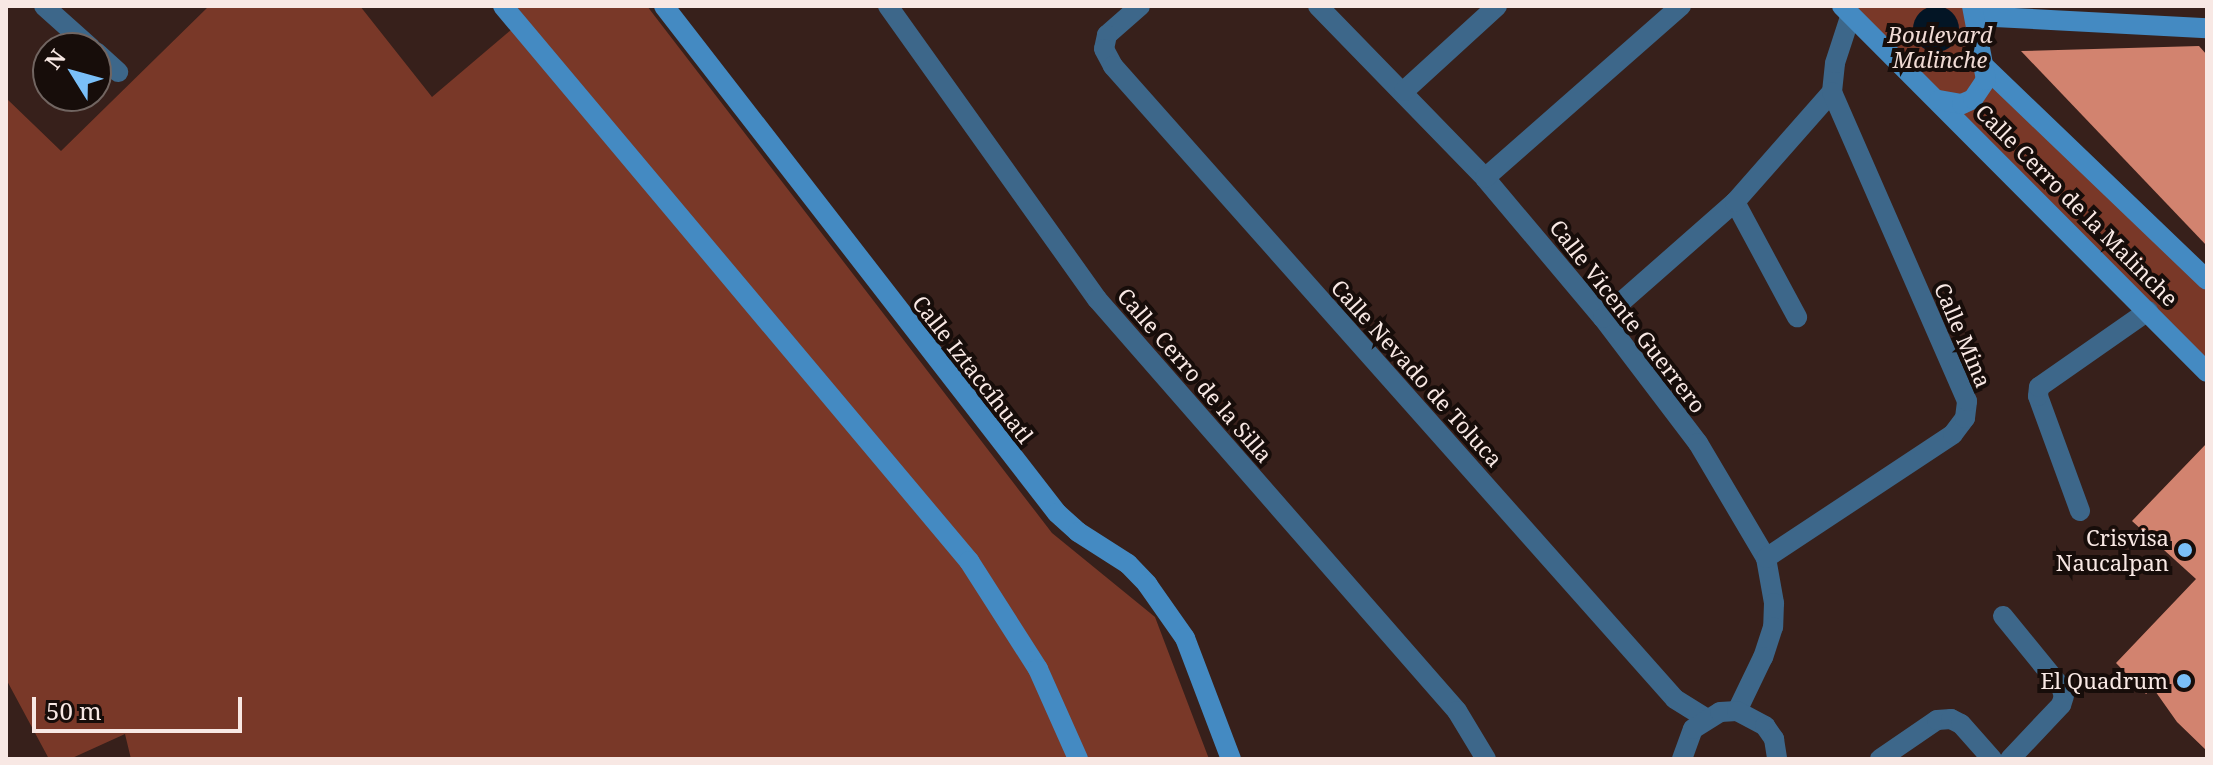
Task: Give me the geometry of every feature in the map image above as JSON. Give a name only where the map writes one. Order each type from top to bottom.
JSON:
[{"type":"street","points":[[44,6],[73,32]]},
{"type":"street","points":[[503,6],[969,561],[1038,669],[1078,759]]},
{"type":"street","name":"Calle Iztaccíhuatl","points":[[664,6],[986,426],[1057,513],[1078,532],[1128,564],[1147,584],[1185,638],[1231,759]]},
{"type":"street","name":"Calle Cerro de la Silla","points":[[888,6],[1097,299],[1457,711],[1486,759]]},
{"type":"street","name":"Calle Nevado de Toluca","points":[[1140,6],[1107,35],[1104,49],[1113,66],[1675,699],[1705,718]]},
{"type":"street","name":"Calle Vicente Guerrero","points":[[1318,6],[1404,91],[1485,178],[1603,318],[1698,443],[1766,558],[1774,603],[1773,627],[1737,711]]},
{"type":"street","points":[[1404,91],[1497,6]]},
{"type":"street","points":[[1485,178],[1681,6]]},
{"type":"street","points":[[1603,318],[1735,202],[1832,92],[1835,63],[1849,10]]},
{"type":"street","name":"Calle Cerro de la Malinche","points":[[1849,10],[2207,372]]},
{"type":"street","points":[[1939,100],[1962,104],[1982,91],[1986,68],[1973,11],[2205,29]]},
{"type":"street","points":[[112,67],[118,72]]},
{"type":"street","name":"Calle Cerro de la Malinche","points":[[1986,68],[2207,280]]},
{"type":"street","name":"Calle Mina","points":[[1766,558],[1953,434],[1965,418],[1967,401],[1832,92]]},
{"type":"street","points":[[1735,202],[1797,317]]},
{"type":"street","points":[[2080,511],[2038,396],[2039,387],[2148,311]]},
{"type":"street","points":[[2003,616],[2061,687],[2064,696],[2061,705],[2010,759]]},
{"type":"street","points":[[1682,759],[1685,743],[1705,718],[1737,711],[1765,726],[1774,739],[1777,759]]},
{"type":"street","points":[[1880,759],[1937,720],[1951,719],[1961,724],[1992,759]]},
{"type":"green space","points":[[209,6],[360,6],[432,97],[525,18],[516,6],[647,6],[1052,533],[1155,617],[1209,759],[131,759],[125,734],[70,759],[49,759],[6,679],[6,98],[61,151],[101,112],[112,112],[112,101]]},
{"type":"green space","name":"Boulevard Malinche","points":[[1854,6],[1972,6],[1986,68],[2207,280],[2207,369]]},
{"type":"water","points":[[1936,6],[1952,13],[1959,29],[1952,45],[1936,52],[1920,45],[1913,29],[1920,13]]},
{"type":"building","points":[[2199,46],[2207,55],[2207,246],[2021,51]]},
{"type":"building","name":"Crisvisa Naucalpan","points":[[2207,443],[2207,751],[2177,722],[2153,688],[2146,694],[2116,663],[2196,579],[2132,521]]},
{"type":"place","name":"Crisvisa Naucalpan","points":[[2185,550]]},
{"type":"place","name":"El Quadrum","points":[[2184,681]]}]
